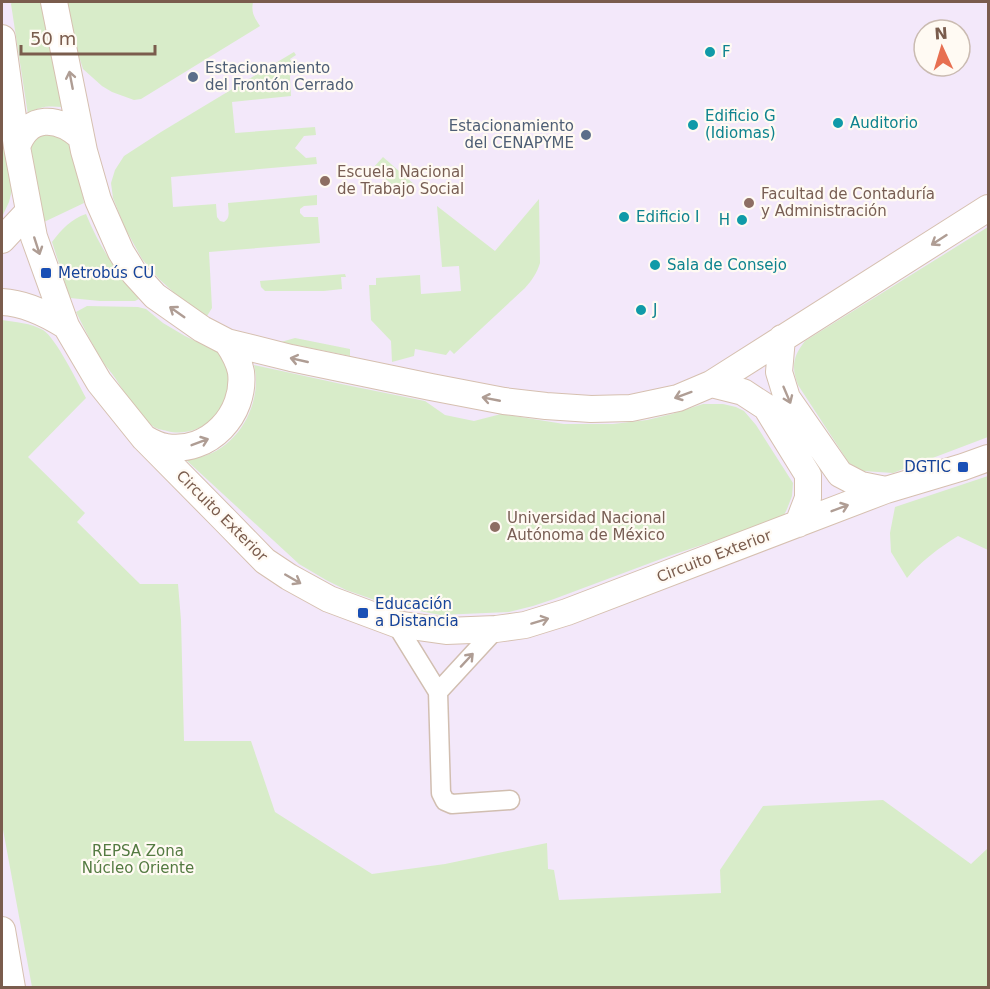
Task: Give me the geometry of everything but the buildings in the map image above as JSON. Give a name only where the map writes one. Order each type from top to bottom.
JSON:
[{"type":"street","points":[[54,2],[81,137],[98,200],[121,252],[134,273],[154,296],[202,329],[228,342],[291,358],[423,386],[504,401],[546,406],[591,410],[631,408],[678,398],[711,384],[988,208]]},
{"type":"street","name":"Circuito Exterior","points":[[2,38],[28,212],[34,237],[66,326],[99,382],[144,438],[265,561],[329,599],[396,624],[446,631],[525,625],[567,612],[886,490],[988,458]]},
{"type":"street","points":[[17,147],[24,132],[44,122],[61,123],[81,137]]},
{"type":"street","points":[[2,240],[28,212]]},
{"type":"street","points":[[2,302],[28,307],[66,326]]},
{"type":"street","points":[[783,338],[779,372],[787,398],[840,474],[861,485],[886,490]]},
{"type":"street","points":[[144,438],[166,447],[190,446],[211,438],[221,429],[236,409],[241,383],[241,371],[228,342]]},
{"type":"street","points":[[711,384],[743,392],[766,407],[808,475],[808,498],[798,524]]},
{"type":"street","points":[[396,624],[438,692],[441,793],[445,801],[452,804],[510,800]]},
{"type":"street","points":[[438,692],[496,628]]},
{"type":"street","points":[[2,930],[12,987]]},
{"type":"shaded area","name":"Universidad Nacional Autónoma de México","points":[[2,2],[988,2],[988,987],[2,988]]},
{"type":"green space","points":[[12,2],[41,2],[62,107],[44,107],[28,115]]},
{"type":"green space","points":[[64,2],[253,2],[253,14],[260,26],[141,99],[134,100],[102,86],[83,69]]},
{"type":"green space","points":[[294,52],[296,55],[290,59],[293,65],[290,77],[291,96],[232,102],[235,133],[315,127],[316,135],[304,136],[295,148],[306,158],[316,157],[317,164],[171,177],[173,207],[216,204],[217,217],[224,222],[228,216],[228,203],[317,195],[317,205],[304,206],[300,209],[300,213],[304,217],[318,217],[320,243],[209,252],[212,308],[207,316],[180,298],[142,259],[125,228],[113,198],[111,183],[115,170],[124,156]]},
{"type":"green space","points":[[2,122],[12,190],[2,217]]},
{"type":"green space","points":[[59,132],[74,148],[84,203],[44,222],[31,148],[32,142],[41,133]]},
{"type":"green space","points":[[383,157],[415,185],[396,188],[373,168]]},
{"type":"green space","points":[[539,199],[540,263],[525,288],[454,354],[450,350],[446,355],[415,349],[414,356],[392,362],[391,341],[371,320],[369,285],[376,285],[376,278],[420,275],[421,294],[461,291],[459,266],[442,267],[437,206],[495,251]]},
{"type":"green space","points":[[86,214],[109,259],[139,299],[100,301],[70,298],[52,242],[67,225]]},
{"type":"green space","points":[[988,227],[988,437],[893,473],[863,471],[849,463],[798,385],[794,373],[794,362],[798,352],[805,341]]},
{"type":"green space","points":[[345,274],[346,277],[341,277],[342,289],[324,291],[265,291],[260,281]]},
{"type":"green space","points":[[87,306],[146,309],[163,323],[222,354],[229,373],[230,385],[228,396],[216,415],[199,428],[178,433],[155,428],[149,423],[105,365],[90,339],[76,312]]},
{"type":"green space","name":"REPSA Zona Núcleo Oriente","points":[[2,320],[23,323],[43,330],[54,342],[86,398],[28,457],[85,513],[77,522],[140,584],[178,584],[184,741],[251,741],[275,812],[372,874],[445,864],[547,843],[548,869],[554,870],[559,900],[721,893],[720,870],[763,806],[883,800],[971,864],[988,848],[988,987],[32,987],[2,824]]},
{"type":"green space","points":[[295,338],[350,349],[350,356],[281,342]]},
{"type":"green space","points":[[254,365],[425,401],[445,415],[474,421],[501,414],[564,424],[613,424],[647,420],[703,404],[723,404],[736,407],[744,411],[756,425],[793,483],[792,496],[784,515],[777,520],[669,556],[533,606],[509,612],[440,615],[389,605],[346,590],[299,564],[185,459],[212,453],[233,438],[248,416],[253,403],[256,378]]},
{"type":"green space","points":[[988,476],[988,550],[958,536],[931,555],[907,578],[891,552],[890,533],[895,507]]},
{"type":"place","name":"F","points":[[710,52]]},
{"type":"place","name":"Estacionamiento del Frontón Cerrado","points":[[193,77]]},
{"type":"place","name":"Auditorio","points":[[838,123]]},
{"type":"place","name":"Edificio G (Idiomas)","points":[[693,125]]},
{"type":"place","name":"Estacionamiento del CENAPYME","points":[[586,135]]},
{"type":"place","name":"Escuela Nacional de Trabajo Social","points":[[325,181]]},
{"type":"place","name":"Facultad de Contaduría y Administración","points":[[749,203]]},
{"type":"place","name":"Edificio I","points":[[624,217]]},
{"type":"place","name":"H","points":[[742,220]]},
{"type":"place","name":"Sala de Consejo","points":[[655,265]]},
{"type":"place","name":"Metrobús CU","points":[[46,273]]},
{"type":"place","name":"J","points":[[641,310]]},
{"type":"place","name":"DGTIC","points":[[963,467]]},
{"type":"place","name":"Universidad Nacional Autónoma de México","points":[[495,527]]},
{"type":"place","name":"Educación a Distancia","points":[[363,613]]}]
